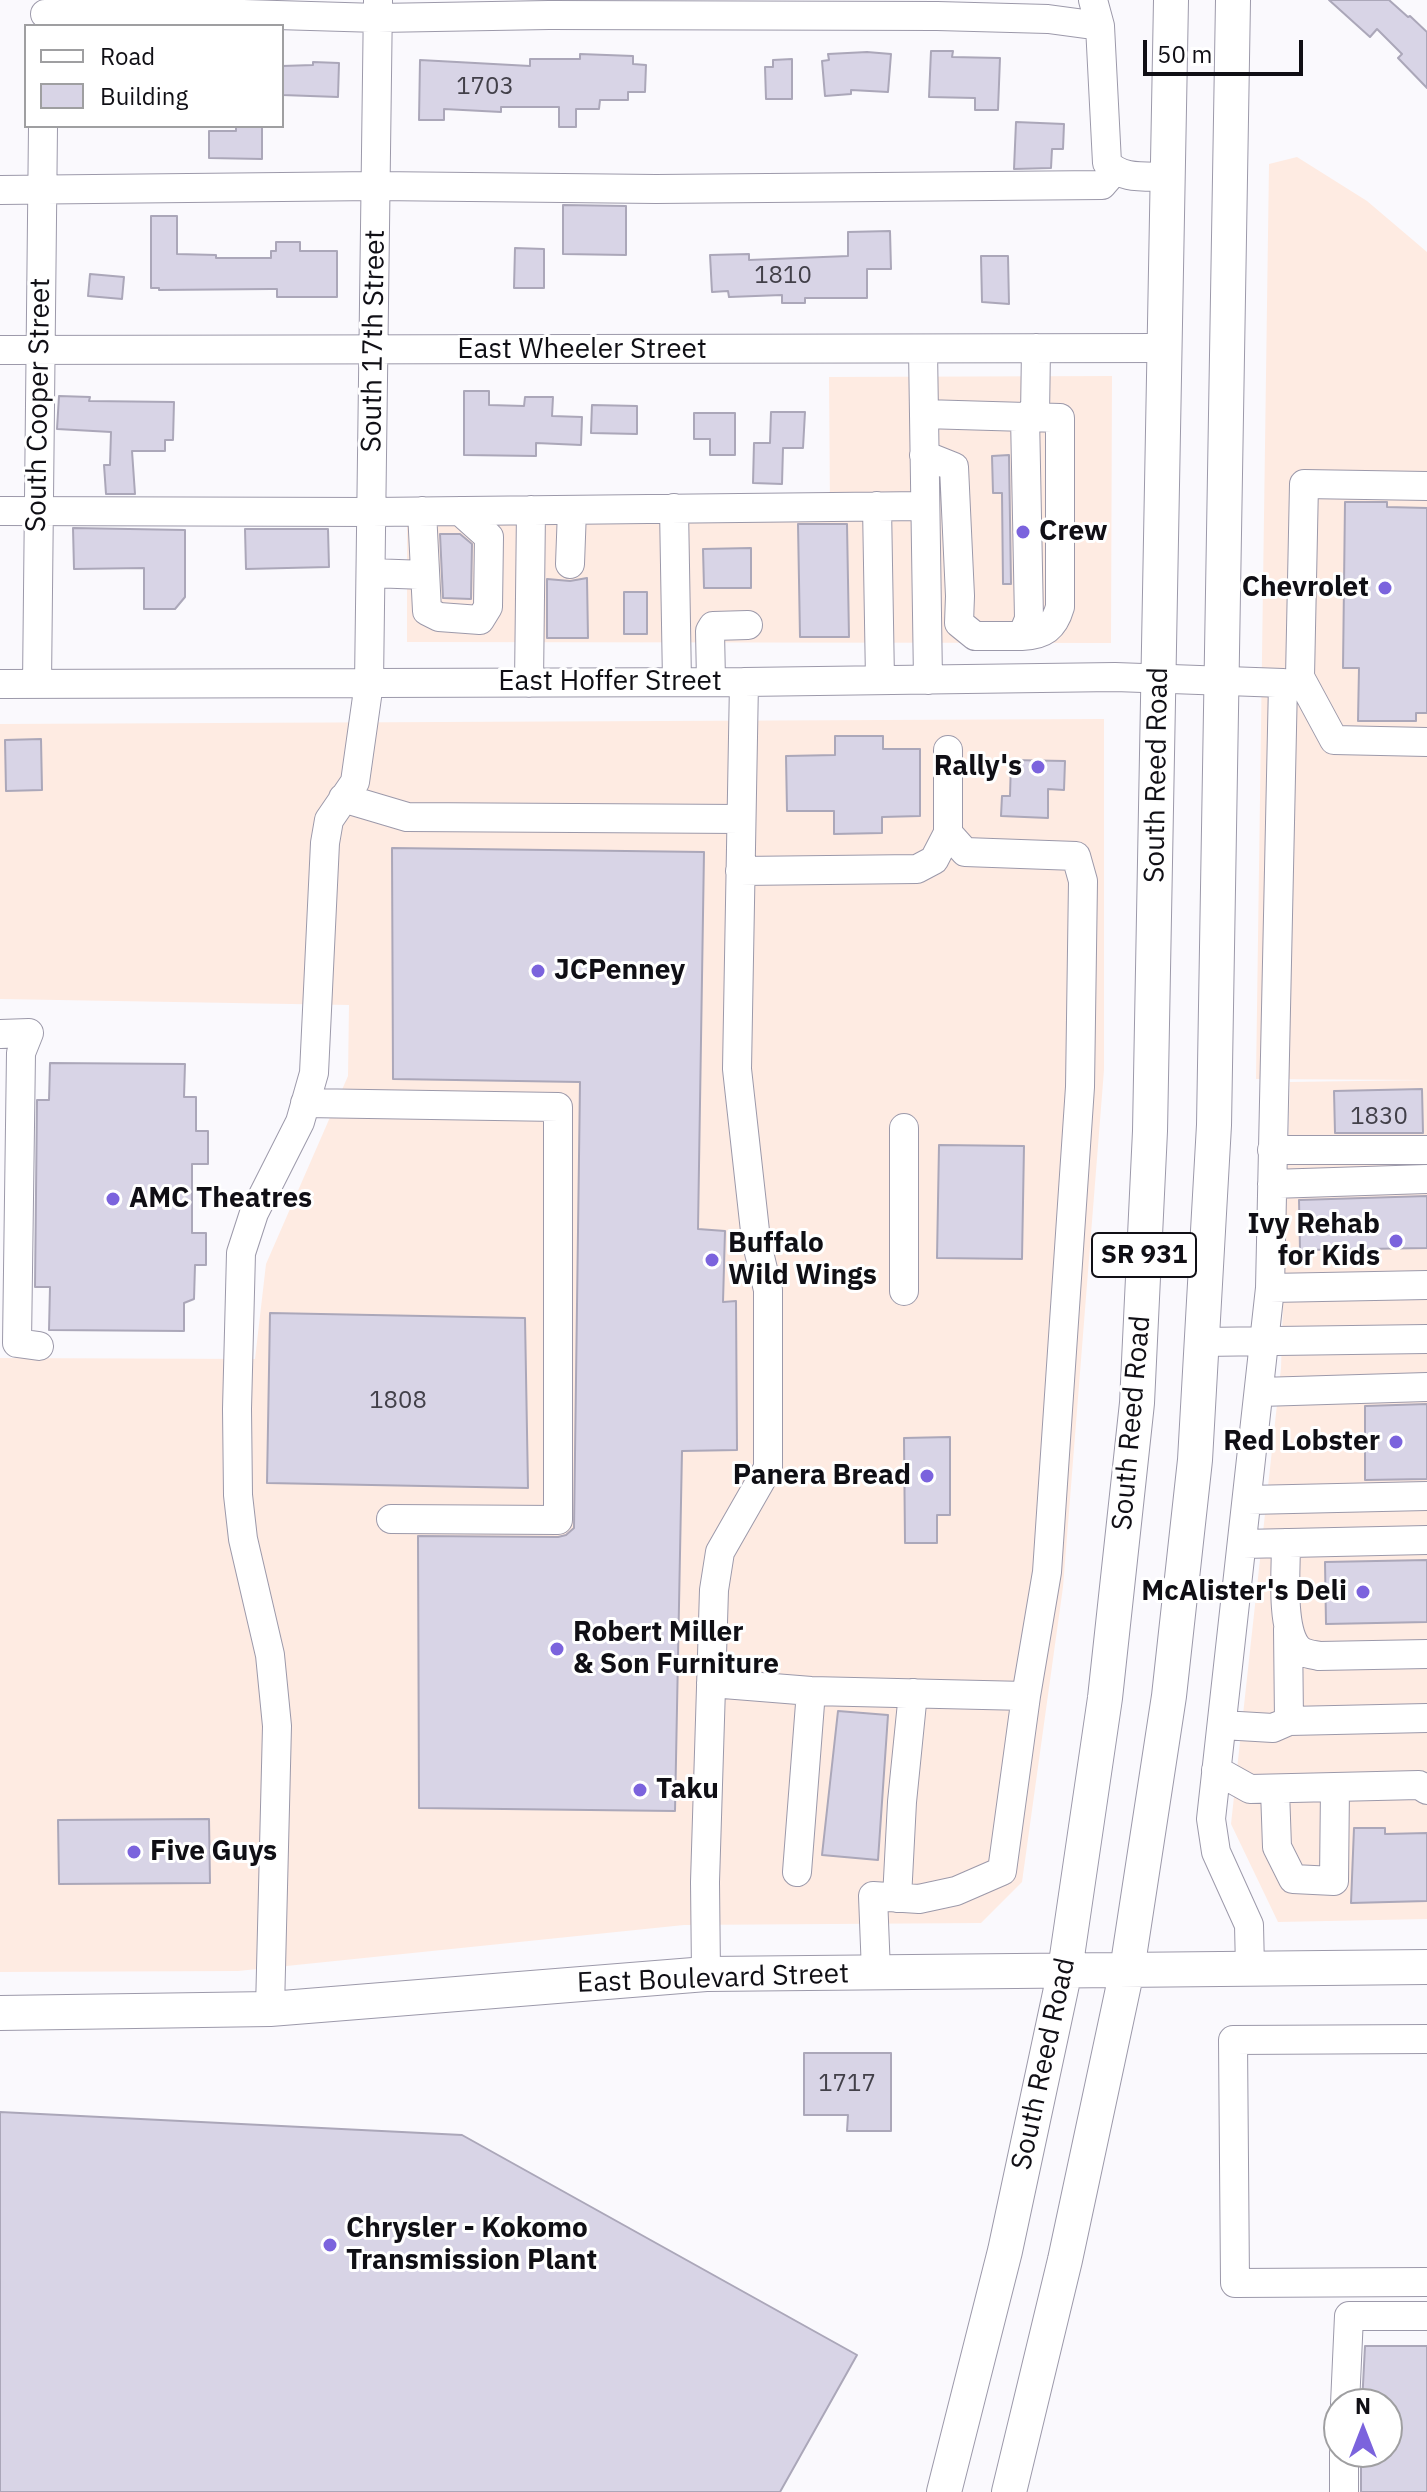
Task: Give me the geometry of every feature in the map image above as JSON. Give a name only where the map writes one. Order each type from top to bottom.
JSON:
[{"type":"main road","name":"South Reed Road","points":[[944,2492],[1005,2251],[1065,1970],[1105,1698],[1137,1403],[1150,1131],[1171,0]]},
{"type":"main road","name":"SR 931","points":[[1009,2492],[1065,2260],[1127,1970],[1169,1696],[1195,1460],[1214,1125],[1233,0]]},
{"type":"main road","name":"East Boulevard Street","points":[[0,2013],[270,2009],[706,1974],[1427,1967]]},
{"type":"street","points":[[45,13],[207,6],[549,8],[1048,19],[1096,13],[1107,163],[1114,171],[1129,175],[1167,177]]},
{"type":"street","name":"South 17th Street","points":[[270,2009],[277,1726],[270,1655],[243,1539],[238,1495],[241,1253],[254,1213],[300,1122],[314,1073],[325,843],[329,820],[355,782],[369,683],[378,9]]},
{"type":"street","name":"South Cooper Street","points":[[37,684],[43,128]]},
{"type":"street","points":[[0,190],[1102,185],[1114,171]]},
{"type":"street","points":[[1030,416],[1036,348]]},
{"type":"street","name":"East Wheeler Street","points":[[0,350],[1164,348]]},
{"type":"street","points":[[923,349],[928,680]]},
{"type":"street","points":[[924,414],[1060,418],[1060,607],[1055,623],[1039,635],[975,636],[959,623],[954,467],[924,455]]},
{"type":"street","points":[[1250,1968],[1249,1925],[1216,1852],[1211,1819],[1270,1288],[1272,1150],[1292,680],[1304,484],[1427,486]]},
{"type":"street","points":[[877,506],[880,680]]},
{"type":"street","points":[[0,511],[372,512],[924,506]]},
{"type":"street","points":[[674,508],[677,682]]},
{"type":"street","points":[[529,683],[531,510]]},
{"type":"street","points":[[570,564],[572,510]]},
{"type":"street","points":[[422,511],[427,611],[439,617],[480,620],[488,607],[489,537],[460,511]]},
{"type":"street","points":[[371,573],[425,575]]},
{"type":"street","points":[[711,681],[710,631],[713,626],[748,625]]},
{"type":"street","name":"East Hoffer Street","points":[[0,684],[1159,678],[1220,683],[1292,680]]},
{"type":"street","points":[[1292,680],[1334,740],[1427,742]]},
{"type":"street","points":[[706,1974],[705,1882],[714,1590],[720,1552],[768,1468],[768,1290],[756,1240],[737,1069],[744,682]]},
{"type":"street","points":[[740,871],[917,869],[934,860],[948,833],[948,750]]},
{"type":"street","points":[[343,798],[407,817],[741,819]]},
{"type":"street","points":[[876,1972],[873,1896],[919,1899],[956,1891],[1002,1871],[1047,1572],[1080,1087],[1083,881],[1076,856],[965,852],[948,833]]},
{"type":"street","points":[[0,1034],[29,1033],[21,1053],[17,1343],[39,1346]]},
{"type":"street","points":[[305,1103],[558,1107],[558,1520],[391,1519]]},
{"type":"street","points":[[904,1128],[904,1291]]},
{"type":"street","points":[[1272,1150],[1427,1150]]},
{"type":"street","points":[[1272,1184],[1427,1179]]},
{"type":"street","points":[[1270,1288],[1427,1285]]},
{"type":"street","points":[[1201,1342],[1427,1339]]},
{"type":"street","points":[[1260,1392],[1427,1387]]},
{"type":"street","points":[[1248,1500],[1427,1496]]},
{"type":"street","points":[[1243,1544],[1427,1540]]},
{"type":"street","points":[[1286,1543],[1289,1721]]},
{"type":"street","points":[[1288,1628],[1304,1654],[1427,1654]]},
{"type":"street","points":[[711,1683],[811,1691],[1026,1696]]},
{"type":"street","points":[[797,1872],[811,1691]]},
{"type":"street","points":[[897,1898],[906,1751],[913,1693]]},
{"type":"street","points":[[1222,1725],[1273,1728],[1289,1721],[1427,1718]]},
{"type":"street","points":[[1216,1770],[1250,1789],[1419,1785],[1427,1790]]},
{"type":"street","points":[[1275,1790],[1277,1847],[1293,1879],[1334,1881],[1335,1787]]},
{"type":"street","points":[[1427,2039],[1233,2040],[1235,2283],[1427,2282]]},
{"type":"street","points":[[1346,2388],[1349,2316],[1427,2316]]},
{"type":"street","points":[[1344,2468],[1344,2492]]},
{"type":"shaded area","points":[[1297,157],[1367,201],[1427,252],[1427,1919],[1278,1922],[1231,1824],[1281,1368],[1290,1082],[1426,1080],[1256,1079],[1269,164]]},
{"type":"shaded area","points":[[1112,376],[1111,643],[407,642],[407,517],[830,511],[829,377]]},
{"type":"shaded area","points":[[1104,719],[1104,1070],[1063,1587],[1022,1882],[981,1923],[684,1925],[238,1971],[0,1972],[0,1358],[255,1359],[266,1264],[348,1076],[349,1005],[0,999],[0,724]]},
{"type":"building","points":[[1329,0],[1389,0],[1410,16],[1427,32],[1427,88],[1398,58],[1402,54],[1377,29],[1370,37]]},
{"type":"building","points":[[931,51],[953,51],[952,57],[1000,58],[998,110],[975,110],[975,98],[929,97]]},
{"type":"building","points":[[580,54],[633,56],[633,64],[646,65],[645,92],[628,92],[628,100],[600,100],[599,109],[576,109],[576,127],[559,127],[559,107],[501,107],[501,112],[444,109],[444,120],[419,120],[420,60],[530,66],[530,59],[580,59]]},
{"type":"building","points":[[828,54],[891,54],[888,92],[851,90],[851,94],[825,96],[822,61],[829,60]]},
{"type":"building","points":[[792,59],[792,99],[766,99],[765,67],[773,67],[773,60]]},
{"type":"building","points":[[313,62],[339,63],[338,97],[284,95],[284,66],[313,65]]},
{"type":"building","points":[[1016,122],[1064,124],[1063,149],[1052,149],[1051,168],[1014,169]]},
{"type":"building","points":[[236,128],[262,128],[262,159],[209,158],[209,131],[236,131]]},
{"type":"building","points":[[563,205],[626,206],[626,255],[563,254]]},
{"type":"building","points":[[151,216],[177,216],[177,254],[271,258],[271,251],[276,251],[276,242],[300,242],[300,251],[337,251],[337,297],[277,297],[277,289],[151,288]]},
{"type":"building","points":[[890,231],[891,269],[867,269],[867,298],[805,298],[805,303],[782,303],[782,295],[729,297],[728,291],[712,292],[710,255],[749,254],[749,260],[848,256],[848,232]]},
{"type":"building","points":[[515,248],[544,249],[544,288],[514,288]]},
{"type":"building","points":[[981,256],[1008,256],[1009,304],[982,302]]},
{"type":"building","points":[[90,274],[124,277],[122,299],[88,296]]},
{"type":"building","points":[[464,391],[489,391],[489,405],[524,406],[525,397],[553,397],[552,416],[582,417],[581,445],[536,443],[536,456],[464,455]]},
{"type":"building","points":[[59,396],[90,397],[89,401],[174,402],[173,440],[165,440],[165,451],[132,451],[135,494],[106,494],[104,465],[110,465],[111,432],[57,429]]},
{"type":"building","points":[[592,405],[637,406],[637,434],[591,433]]},
{"type":"building","points":[[771,412],[805,412],[803,448],[783,448],[782,484],[753,483],[754,443],[770,443]]},
{"type":"building","points":[[694,413],[735,413],[735,455],[710,455],[710,439],[694,439]]},
{"type":"building","points":[[1009,455],[1011,584],[1003,584],[1002,493],[993,493],[992,456]]},
{"type":"building","name":"Chevrolet","points":[[1345,502],[1387,502],[1387,507],[1427,508],[1427,713],[1416,713],[1416,721],[1358,721],[1359,668],[1343,668]]},
{"type":"building","points":[[798,524],[847,524],[849,637],[800,637]]},
{"type":"building","points":[[73,528],[185,530],[185,597],[175,609],[144,609],[144,568],[74,569]]},
{"type":"building","points":[[245,529],[328,529],[329,567],[246,569]]},
{"type":"building","points":[[440,534],[460,534],[472,544],[471,599],[443,598]]},
{"type":"building","points":[[751,548],[751,588],[704,588],[703,549]]},
{"type":"building","points":[[587,578],[588,638],[547,638],[547,579],[570,581]]},
{"type":"building","points":[[624,592],[647,592],[647,634],[624,634]]},
{"type":"building","points":[[835,736],[883,736],[883,749],[920,749],[920,816],[882,817],[882,833],[834,834],[834,811],[787,811],[786,756],[835,755]]},
{"type":"building","points":[[41,739],[42,790],[6,791],[5,740]]},
{"type":"building","points":[[1011,760],[1065,761],[1064,790],[1048,789],[1048,818],[1001,816],[1002,796],[1010,796]]},
{"type":"building","points":[[392,848],[704,852],[698,1229],[725,1231],[723,1302],[736,1301],[737,1450],[682,1451],[675,1811],[419,1808],[418,1536],[558,1537],[574,1528],[580,1082],[393,1079]]},
{"type":"building","name":"AMC Theatres","points":[[50,1063],[185,1064],[184,1097],[196,1097],[196,1131],[208,1131],[208,1164],[192,1164],[192,1233],[206,1233],[206,1265],[195,1265],[194,1299],[184,1303],[184,1331],[49,1330],[50,1287],[35,1287],[37,1100],[49,1100]]},
{"type":"building","points":[[1422,1089],[1423,1133],[1335,1133],[1334,1091]]},
{"type":"building","points":[[939,1145],[1024,1146],[1022,1259],[937,1258]]},
{"type":"building","points":[[1427,1196],[1427,1248],[1300,1250],[1299,1200]]},
{"type":"building","points":[[270,1313],[525,1318],[528,1488],[267,1483]]},
{"type":"building","name":"Red Lobster","points":[[1427,1404],[1427,1479],[1365,1480],[1365,1406]]},
{"type":"building","name":"Panera Bread","points":[[950,1437],[950,1515],[937,1515],[937,1543],[905,1543],[904,1438]]},
{"type":"building","points":[[1427,1560],[1427,1622],[1326,1624],[1325,1562]]},
{"type":"building","points":[[838,1711],[888,1715],[878,1860],[822,1855]]},
{"type":"building","name":"Five Guys","points":[[209,1819],[210,1883],[59,1884],[58,1820]]},
{"type":"building","points":[[1354,1828],[1385,1828],[1385,1834],[1427,1833],[1427,1901],[1351,1903]]},
{"type":"building","points":[[804,2053],[891,2053],[891,2131],[847,2131],[848,2115],[804,2115]]},
{"type":"building","name":"Chrysler - Kokomo Transmission Plant","points":[[0,2112],[462,2135],[857,2355],[780,2492],[0,2492]]},
{"type":"building","points":[[1365,2346],[1427,2346],[1427,2492],[1361,2492],[1361,2468],[1403,2468],[1403,2388],[1363,2388]]},
{"type":"place","name":"Crew","points":[[1023,532]]},
{"type":"place","name":"Chevrolet","points":[[1385,588]]},
{"type":"place","name":"Rally's","points":[[1038,767]]},
{"type":"place","name":"JCPenney","points":[[538,971]]},
{"type":"place","name":"AMC Theatres","points":[[113,1199]]},
{"type":"place","name":"Ivy Rehab for Kids","points":[[1396,1241]]},
{"type":"place","name":"Buffalo Wild Wings","points":[[712,1260]]},
{"type":"place","name":"Red Lobster","points":[[1396,1442]]},
{"type":"place","name":"Panera Bread","points":[[927,1476]]},
{"type":"place","name":"McAlister's Deli","points":[[1363,1592]]},
{"type":"place","name":"Robert Miller & Son Furniture","points":[[557,1649]]},
{"type":"place","name":"Taku","points":[[640,1790]]},
{"type":"place","name":"Five Guys","points":[[134,1852]]},
{"type":"place","name":"Chrysler - Kokomo Transmission Plant","points":[[330,2245]]}]
